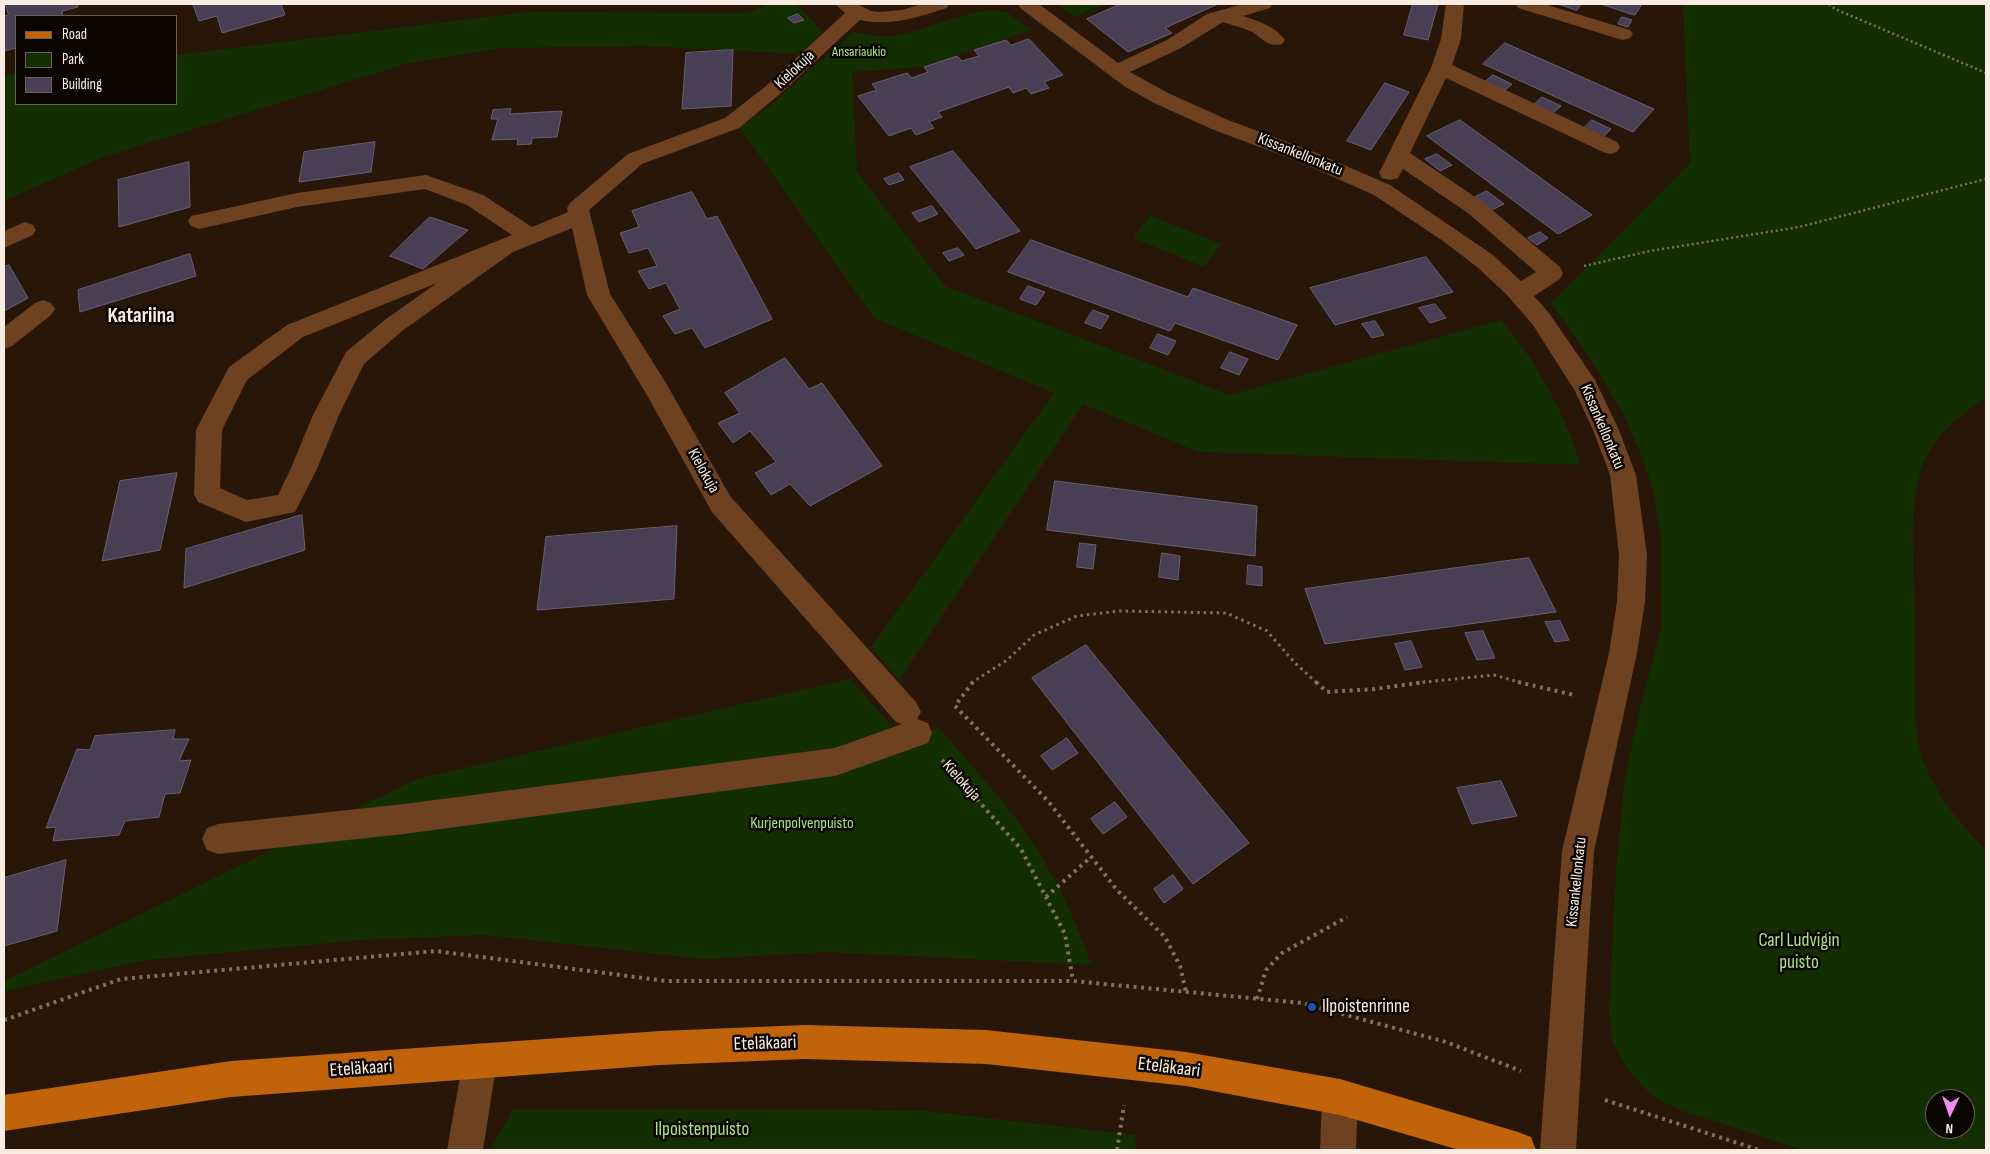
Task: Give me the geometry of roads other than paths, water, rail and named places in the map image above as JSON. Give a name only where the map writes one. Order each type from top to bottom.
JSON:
[{"type":"main road","name":"Eteläkaari","points":[[4,1114],[231,1078],[660,1048],[805,1042],[986,1047],[1186,1069],[1340,1097],[1518,1150]]},
{"type":"street","points":[[850,8],[874,18],[890,18],[908,15],[940,4]]},
{"type":"street","name":"Kissankellonkatu","points":[[1027,4],[1131,82],[1169,102],[1221,125],[1307,157],[1382,190],[1485,261],[1519,294],[1541,319],[1586,387],[1606,430],[1623,474],[1633,556],[1630,602],[1623,653],[1578,850],[1558,1150]]},
{"type":"street","points":[[1116,71],[1174,44],[1214,18],[1263,4]]},
{"type":"street","points":[[1382,190],[1441,68],[1451,39],[1455,4]]},
{"type":"street","points":[[1525,4],[1623,34]]},
{"type":"street","name":"Kielokuja","points":[[218,839],[404,819],[835,762],[912,722],[722,504],[657,390],[598,295],[578,208],[635,159],[732,123],[773,90],[850,8]]},
{"type":"street","points":[[1225,16],[1257,27],[1275,40]]},
{"type":"street","points":[[1441,68],[1610,147]]},
{"type":"street","points":[[1399,156],[1476,208],[1552,273],[1519,294]]},
{"type":"street","points":[[199,221],[297,200],[426,182],[475,200],[519,240]]},
{"type":"street","points":[[519,240],[394,325],[355,358],[326,415],[304,469],[286,504],[246,511],[207,494],[209,430],[238,374],[295,331],[519,240],[580,216]]},
{"type":"street","points":[[4,240],[25,230]]},
{"type":"street","points":[[4,340],[43,309]]},
{"type":"street","points":[[465,1150],[480,1060]]},
{"type":"street","points":[[1338,1150],[1340,1097]]},
{"type":"place","name":"Ilpoistenrinne","points":[[1312,1007]]},
{"type":"district","name":"Katariina","points":[[141,317]]},
{"type":"park label","name":"Ansariaukio","points":[[859,52]]},
{"type":"park label","name":"Kurjenpolvenpuisto","points":[[802,824]]},
{"type":"park label","name":"Carl Ludvigin puisto","points":[[1799,952]]},
{"type":"park label","name":"Ilpoistenpuisto","points":[[702,1130]]}]
